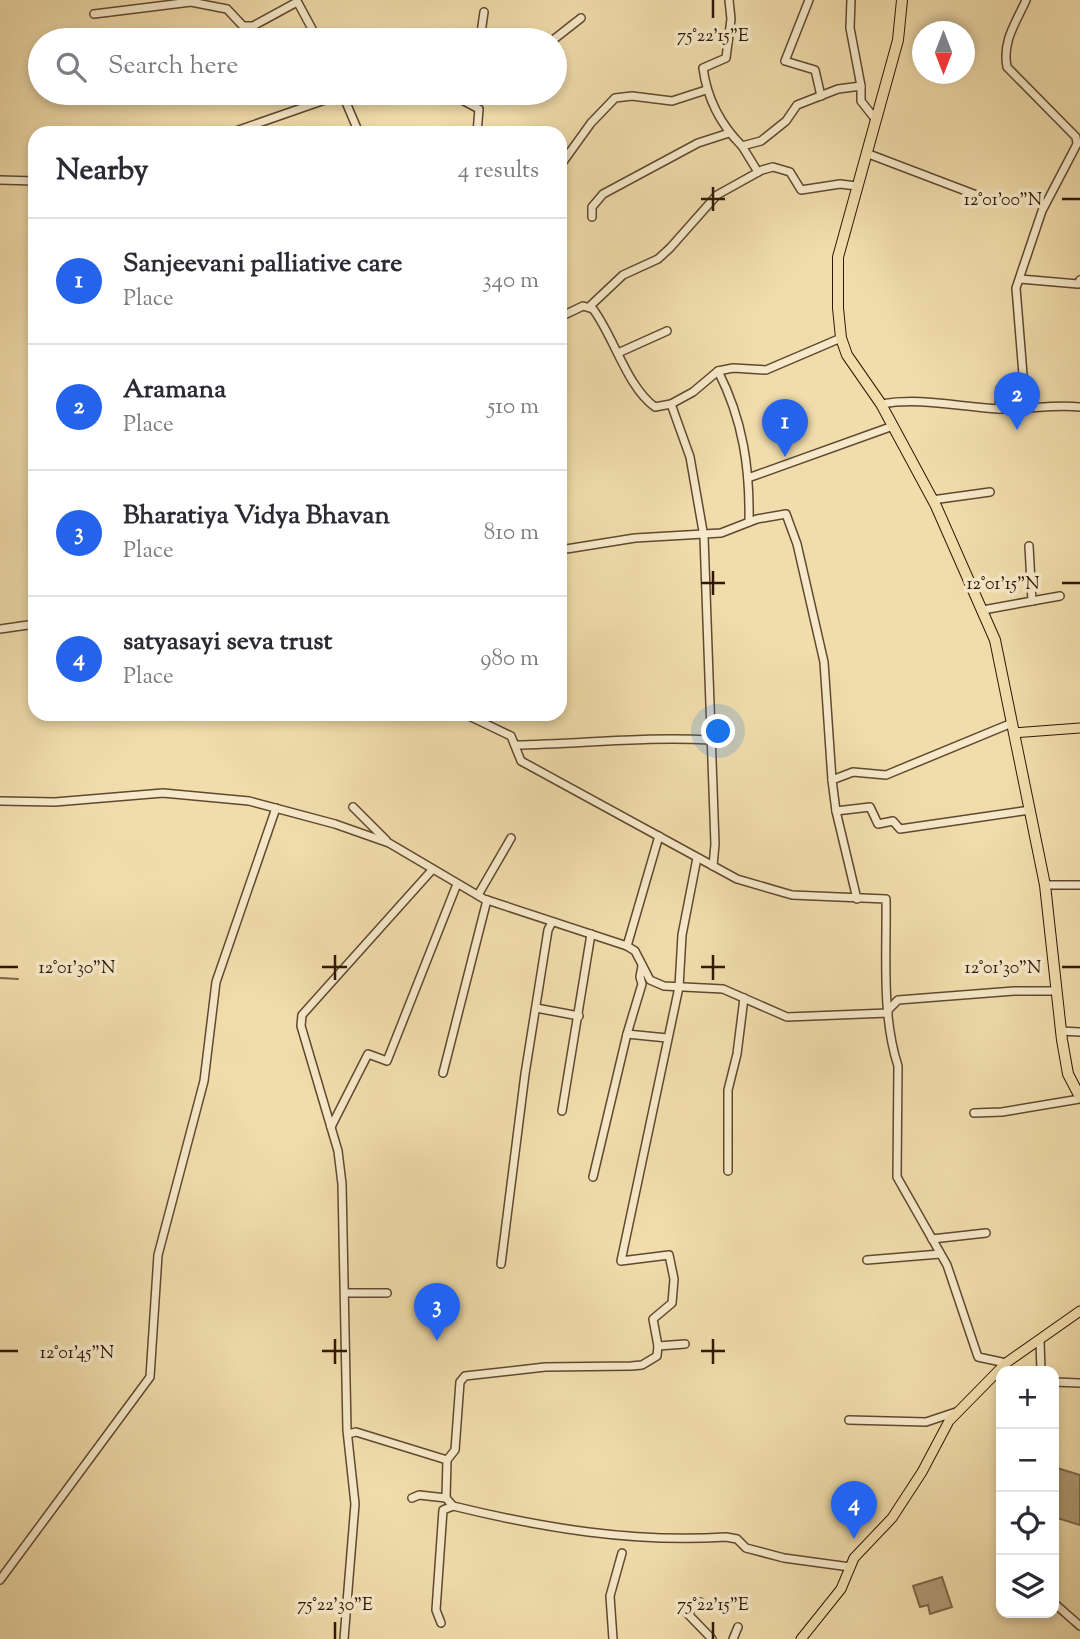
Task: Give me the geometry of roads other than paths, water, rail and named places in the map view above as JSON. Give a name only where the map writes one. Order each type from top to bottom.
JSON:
[{"type":"highway","points":[[902,0],[898,40],[837,266],[841,338],[861,379],[881,404],[932,500],[995,640],[1045,885],[1060,1031],[1068,1074],[1080,1098]]},
{"type":"main road","points":[[1013,728],[1080,728]]},
{"type":"main road","points":[[801,1639],[841,1589],[850,1567],[871,1537],[892,1518],[957,1412],[1006,1363],[1080,1311]]},
{"type":"street","points":[[729,0],[731,19],[726,58],[703,68],[706,90],[729,133],[742,146],[758,172]]},
{"type":"street","points":[[809,0],[785,61],[815,70],[821,96]]},
{"type":"street","points":[[851,0],[850,29],[861,86],[861,101],[876,120]]},
{"type":"street","points":[[999,409],[1000,389],[1024,387],[1016,300],[1020,279],[1042,211],[1077,144],[1076,137],[1007,67],[1004,53],[1007,40],[1026,0]]},
{"type":"street","points":[[94,14],[191,2],[227,9],[243,26],[253,26],[297,1],[312,28]]},
{"type":"street","points":[[482,28],[484,12]]},
{"type":"street","points":[[567,29],[581,18]]},
{"type":"street","points":[[742,146],[761,141],[786,121],[797,104],[861,86]]},
{"type":"street","points":[[567,155],[591,122],[615,98],[632,96],[672,101],[706,90]]},
{"type":"street","points":[[250,126],[310,105]]},
{"type":"street","points":[[347,105],[356,126]]},
{"type":"street","points":[[473,105],[479,109],[478,126]]},
{"type":"street","points":[[592,217],[592,207],[603,194],[698,143],[729,133]]},
{"type":"street","points":[[866,153],[979,196]]},
{"type":"street","points":[[589,307],[622,275],[657,259],[670,248],[717,195],[758,172],[773,167],[783,169],[790,172],[801,190],[841,184],[857,186]]},
{"type":"street","points":[[0,180],[28,180]]},
{"type":"street","points":[[1020,279],[1078,284],[1080,281]]},
{"type":"street","points":[[567,314],[583,306],[589,307],[598,316],[648,402],[655,407],[671,404],[693,392],[718,370],[766,370],[841,338]]},
{"type":"street","points":[[618,353],[667,331]]},
{"type":"street","points":[[718,370],[739,418],[748,478],[749,522]]},
{"type":"street","points":[[881,404],[904,400],[999,409],[1056,405],[1080,407]]},
{"type":"street","points":[[671,404],[690,457],[704,535],[713,866]]},
{"type":"street","points":[[748,478],[893,426]]},
{"type":"street","points":[[932,500],[990,492]]},
{"type":"street","points":[[567,549],[635,538],[721,533],[749,522],[786,513],[790,519],[824,662],[836,811],[858,899]]},
{"type":"street","points":[[1029,546],[1032,601]]},
{"type":"street","points":[[983,610],[1060,596]]},
{"type":"street","points":[[0,629],[28,625]]},
{"type":"street","points":[[480,721],[511,736],[520,761],[737,880],[792,895],[886,899],[888,1013],[892,1049],[898,1066],[897,1177],[940,1254],[960,1298],[978,1357],[1006,1363]]},
{"type":"street","points":[[832,780],[853,772],[886,775],[1013,728]]},
{"type":"street","points":[[515,746],[606,744],[657,737],[711,740]]},
{"type":"street","points":[[0,801],[55,802],[163,793],[249,801],[389,843]]},
{"type":"street","points":[[353,807],[389,843],[487,900],[627,946],[635,951],[650,980],[679,987],[723,989],[787,1017],[888,1013]]},
{"type":"street","points":[[836,811],[870,807],[878,824],[893,821],[900,829],[987,819],[1030,810]]},
{"type":"street","points":[[0,1580],[150,1377],[158,1255],[204,1081],[216,982],[275,808]]},
{"type":"street","points":[[627,946],[659,836]]},
{"type":"street","points":[[478,895],[511,838]]},
{"type":"street","points":[[446,1498],[447,1460],[455,1450],[460,1382],[465,1376],[545,1367],[631,1366],[652,1361],[658,1346],[653,1319],[672,1303],[674,1279],[669,1255],[621,1261],[679,987],[682,934],[697,858]]},
{"type":"street","points":[[344,1639],[355,1504],[348,1434],[342,1184],[331,1127],[301,1026],[302,1015],[432,870]]},
{"type":"street","points":[[331,1127],[368,1054],[387,1061],[457,884]]},
{"type":"street","points":[[1045,885],[1080,885]]},
{"type":"street","points":[[443,1073],[487,900]]},
{"type":"street","points":[[501,1264],[517,1125],[548,930],[552,922]]},
{"type":"street","points":[[562,1111],[591,934]]},
{"type":"street","points":[[593,1177],[627,1034],[642,984],[642,966]]},
{"type":"street","points":[[888,1013],[891,1004],[898,1000],[1014,991],[1056,991]]},
{"type":"street","points":[[728,1171],[728,1090],[737,1054],[744,998]]},
{"type":"street","points":[[537,1008],[579,1016]]},
{"type":"street","points":[[1060,1031],[1080,1032]]},
{"type":"street","points":[[627,1034],[667,1038]]},
{"type":"street","points":[[974,1112],[1002,1112],[1080,1098]]},
{"type":"street","points":[[932,1239],[986,1233]]},
{"type":"street","points":[[867,1260],[940,1254]]},
{"type":"street","points":[[345,1293],[387,1293]]},
{"type":"street","points":[[1040,1341],[1041,1366]]},
{"type":"street","points":[[658,1346],[685,1344]]},
{"type":"street","points":[[1059,1382],[1080,1383]]},
{"type":"street","points":[[849,1420],[926,1422],[957,1412]]},
{"type":"street","points":[[348,1434],[356,1432],[383,1439],[447,1460]]},
{"type":"street","points":[[412,1498],[419,1495],[446,1498],[453,1506]]},
{"type":"street","points":[[442,1623],[436,1610],[440,1524],[443,1510],[453,1506],[618,1537],[726,1537],[737,1539],[746,1548],[784,1558],[850,1567]]},
{"type":"street","points":[[613,1639],[610,1595],[622,1553]]},
{"type":"street","points":[[700,1602],[687,1613],[707,1638]]},
{"type":"street","points":[[1059,1607],[1080,1626]]},
{"type":"street","points":[[733,1639],[738,1627]]},
{"type":"waterway","points":[[0,978],[18,979]]},
{"type":"place","name":"Aramana","points":[[1017,430]]},
{"type":"place","name":"Sanjeevani palliative care","points":[[785,457]]},
{"type":"place","name":"Bharatiya Vidya Bhavan","points":[[437,1341]]},
{"type":"place","name":"satyasayi seva trust","points":[[854,1539]]}]
